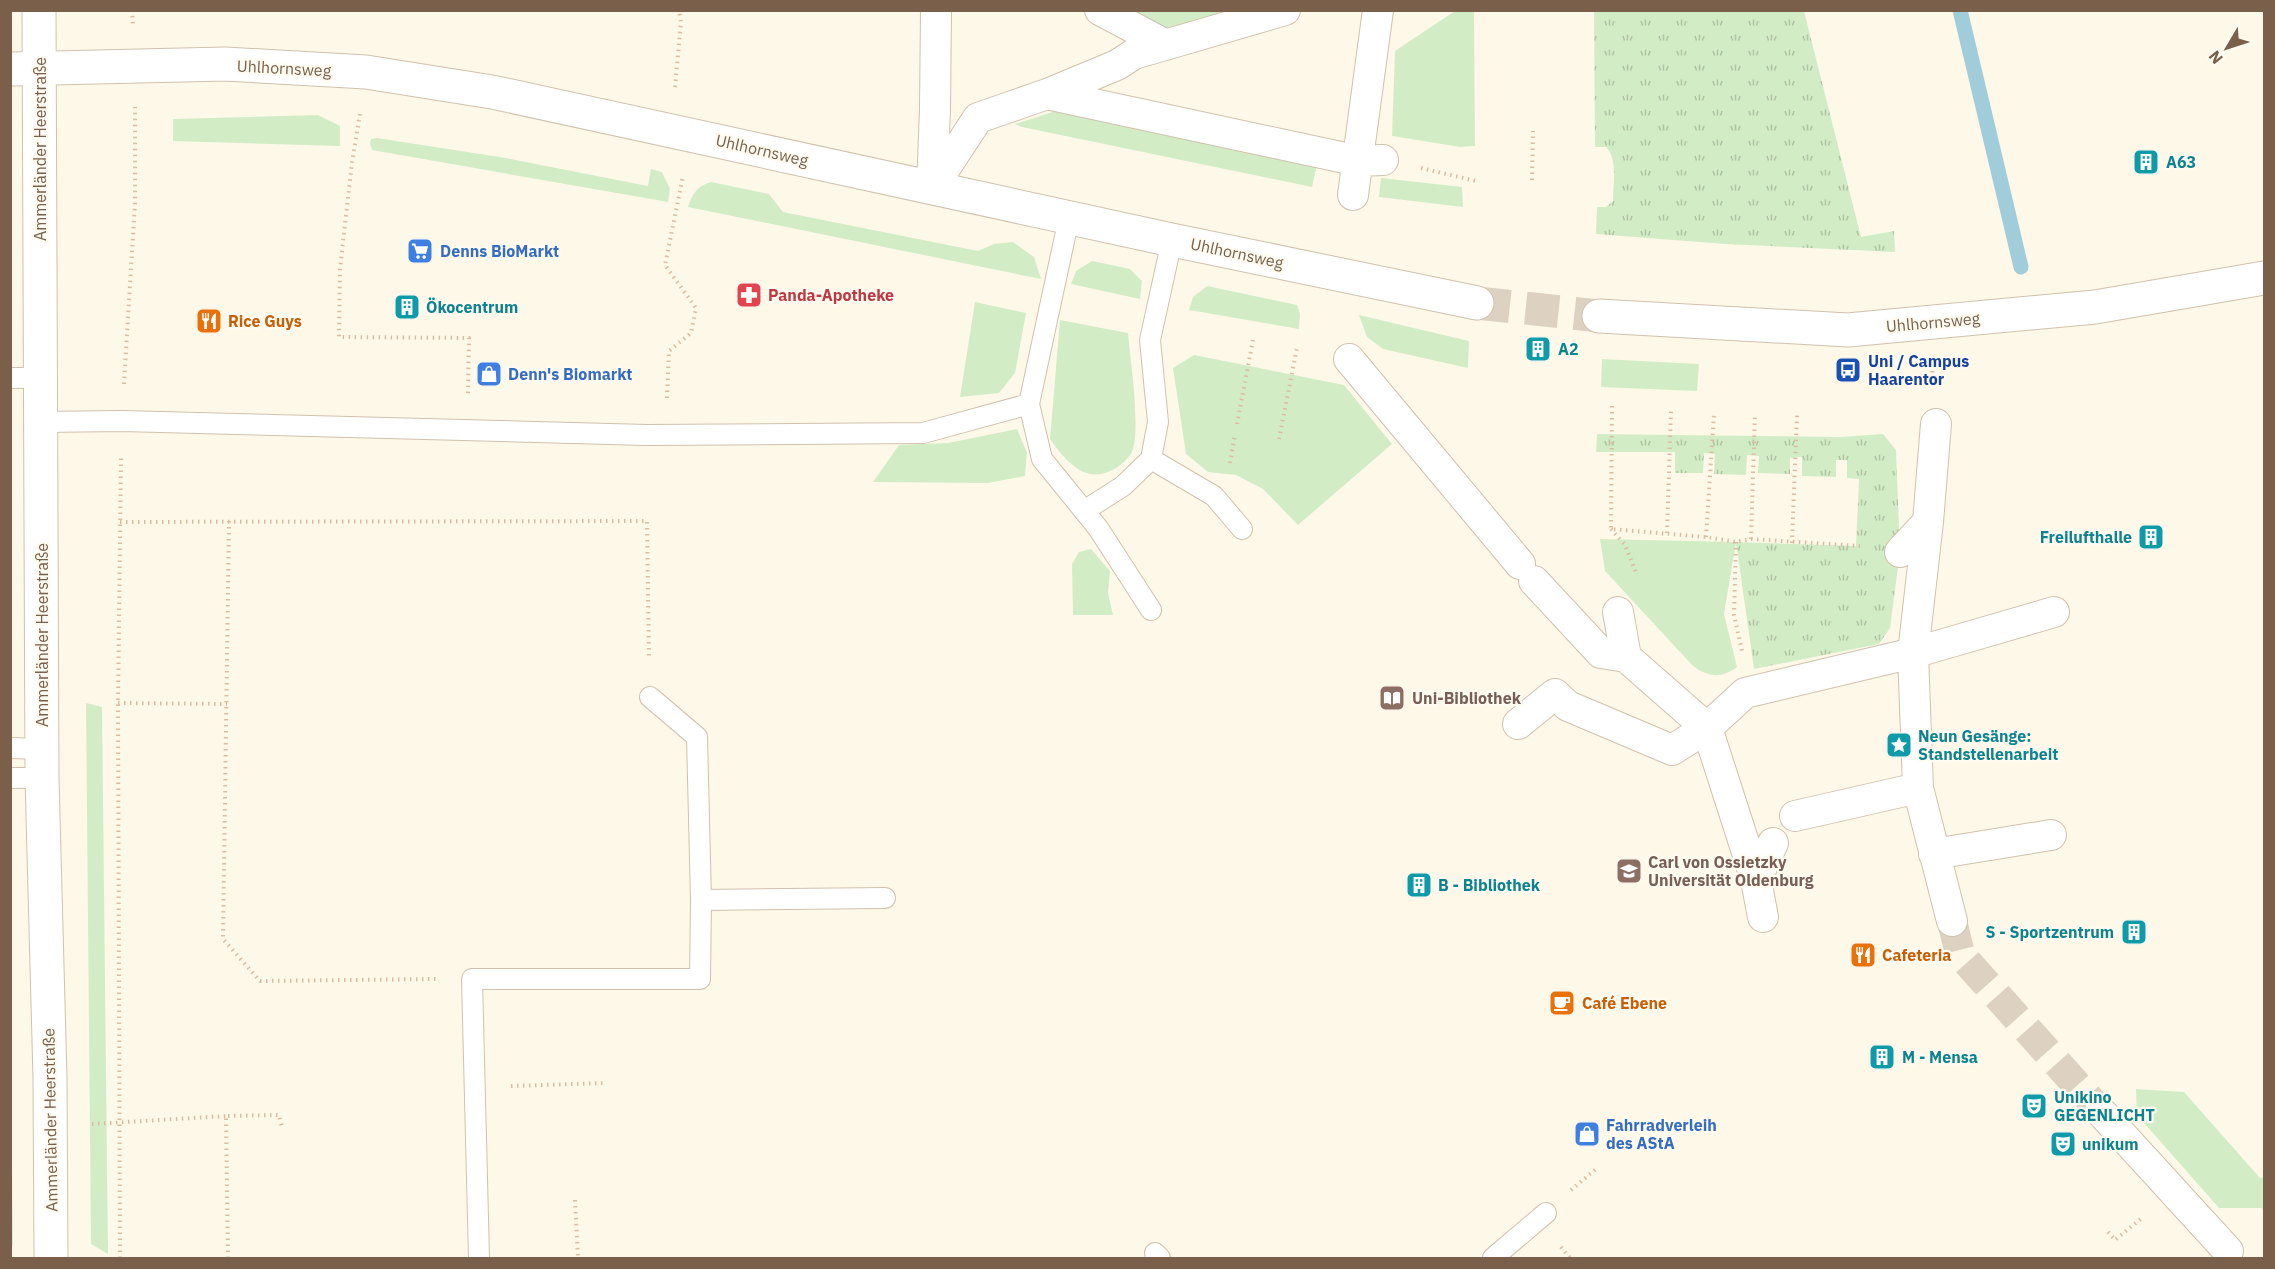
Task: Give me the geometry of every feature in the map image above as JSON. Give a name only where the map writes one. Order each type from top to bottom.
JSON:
[{"type":"street","name":"Ammerländer Heerstraße","points":[[39,10],[25,68],[26,378],[41,422],[43,764],[51,1258]]},
{"type":"street","points":[[932,188],[936,10]]},
{"type":"street","points":[[1101,10],[1166,45]]},
{"type":"street","points":[[932,188],[978,118],[1047,94],[1117,65],[1134,54],[1285,10]]},
{"type":"street","points":[[1353,195],[1371,160],[1378,10]]},
{"type":"street","name":"Uhlhornsweg","points":[[25,68],[225,64],[366,72],[492,92],[670,129],[1069,218],[1477,303]]},
{"type":"street","points":[[1047,94],[1371,160]]},
{"type":"street","name":"Uhlhornsweg","points":[[1599,316],[1848,330],[2095,307],[2265,278]]},
{"type":"street","points":[[1349,359],[1527,573],[1601,653],[1626,657],[1707,728],[1756,880],[1763,917]]},
{"type":"street","points":[[1936,424],[1913,654],[1918,788],[1952,921]]},
{"type":"street","points":[[1900,552],[1928,522]]},
{"type":"street","points":[[1617,612],[1626,657]]},
{"type":"street","points":[[1518,724],[1555,694],[1568,706],[1672,750],[1707,728],[1745,693],[1913,654],[2054,612]]},
{"type":"street","points":[[1795,816],[1918,788]]},
{"type":"street","points":[[1934,854],[2051,835]]},
{"type":"street","points":[[1756,880],[1773,843]]},
{"type":"street","points":[[2100,1111],[2167,1196],[2226,1255]]},
{"type":"lane","points":[[1069,218],[1029,404],[1042,459],[1098,528],[1151,610]]},
{"type":"lane","points":[[1084,511],[1123,486],[1151,459],[1158,422],[1150,340],[1172,240]]},
{"type":"lane","points":[[41,422],[122,421],[662,435],[923,434],[1029,404]]},
{"type":"lane","points":[[1151,459],[1214,496],[1242,529]]},
{"type":"lane","points":[[479,1258],[472,979],[700,979],[701,900],[697,737],[650,697]]},
{"type":"lane","points":[[10,748],[43,764]]},
{"type":"lane","points":[[10,778],[43,764]]},
{"type":"lane","points":[[701,900],[885,898]]},
{"type":"lane","points":[[1493,1258],[1546,1213]]},
{"type":"path","points":[[670,129],[681,22],[679,10]]},
{"type":"path","points":[[120,1258],[118,704],[120,522],[122,421],[135,203],[136,66]]},
{"type":"path","points":[[366,72],[352,162],[340,270],[339,337],[469,338],[470,431]]},
{"type":"path","points":[[1532,180],[1533,131]]},
{"type":"path","points":[[1371,160],[1476,180]]},
{"type":"path","points":[[662,435],[669,351],[691,333],[696,308],[665,265],[673,224]]},
{"type":"path","points":[[1928,323],[1936,424]]},
{"type":"path","points":[[1237,424],[1253,340]]},
{"type":"path","points":[[1279,439],[1297,348]]},
{"type":"path","points":[[1612,406],[1611,529],[1625,545],[1637,576]]},
{"type":"path","points":[[1667,533],[1671,411]]},
{"type":"path","points":[[1706,537],[1714,414]]},
{"type":"path","points":[[1751,539],[1755,414]]},
{"type":"path","points":[[1792,543],[1797,414]]},
{"type":"path","points":[[229,521],[223,939],[260,981],[472,979]]},
{"type":"path","points":[[120,522],[648,521],[650,697]]},
{"type":"path","points":[[1611,529],[1706,537],[1736,542],[1751,539],[1856,546],[1900,552]]},
{"type":"path","points":[[1736,542],[1734,615],[1750,693]]},
{"type":"path","points":[[118,704],[227,704]]},
{"type":"path","points":[[474,1088],[605,1083]]},
{"type":"path","points":[[50,1126],[279,1115],[282,1127]]},
{"type":"path","points":[[226,1116],[228,1258]]},
{"type":"path","points":[[2108,1232],[2115,1240],[2167,1196]]},
{"type":"path","points":[[575,1200],[578,1258]]},
{"type":"green space","points":[[1115,11],[1266,11],[1175,38]]},
{"type":"green space","points":[[1455,11],[1474,11],[1475,146],[1460,147],[1392,136],[1395,51]]},
{"type":"green space","points":[[1594,11],[1804,11],[1861,237],[1894,231],[1895,252],[1725,244],[1596,234],[1597,207],[1606,207],[1613,201],[1614,172],[1610,152],[1606,147],[1595,147]]},
{"type":"green space","points":[[1065,108],[1317,165],[1312,187],[1015,124]]},
{"type":"green space","points":[[318,115],[340,126],[340,146],[173,141],[173,119]]},
{"type":"green space","points":[[377,138],[506,158],[648,186],[651,169],[662,172],[670,189],[668,202],[372,150],[371,139]]},
{"type":"green space","points":[[1381,178],[1462,187],[1463,207],[1379,197]]},
{"type":"green space","points":[[711,182],[769,194],[783,212],[978,251],[994,244],[1013,242],[1034,257],[1041,279],[688,207],[696,191]]},
{"type":"green space","points":[[1092,261],[1130,269],[1142,281],[1140,299],[1071,284],[1076,271]]},
{"type":"green space","points":[[1207,286],[1297,305],[1300,314],[1299,329],[1189,310],[1193,297]]},
{"type":"green space","points":[[975,302],[1026,313],[1015,373],[999,393],[960,397]]},
{"type":"green space","points":[[1359,315],[1469,341],[1468,368],[1383,349],[1367,337]]},
{"type":"green space","points":[[1060,320],[1128,333],[1135,414],[1134,444],[1131,454],[1125,461],[1105,473],[1085,473],[1078,469],[1066,459],[1050,439]]},
{"type":"green space","points":[[1194,355],[1344,385],[1392,444],[1298,525],[1263,489],[1236,475],[1208,472],[1186,454],[1173,368]]},
{"type":"green space","points":[[1602,359],[1699,364],[1697,391],[1601,387]]},
{"type":"green space","points":[[1017,429],[1027,453],[1025,476],[988,483],[873,482],[899,445],[948,443]]},
{"type":"green space","points":[[1597,434],[1841,437],[1883,434],[1896,450],[1900,552],[1890,628],[1879,644],[1754,669],[1736,542],[1856,546],[1859,479],[1847,478],[1847,460],[1836,460],[1836,477],[1802,476],[1802,457],[1790,458],[1790,474],[1758,473],[1759,456],[1747,455],[1746,475],[1714,474],[1715,454],[1704,453],[1703,473],[1675,473],[1675,452],[1596,452]]},
{"type":"green space","points":[[1600,539],[1736,542],[1724,614],[1737,667],[1715,675],[1693,666],[1605,571]]},
{"type":"green space","points":[[1091,549],[1110,571],[1108,593],[1113,615],[1073,615],[1072,564],[1079,552]]},
{"type":"green space","points":[[86,703],[102,707],[108,1254],[91,1244]]},
{"type":"green space","points":[[11,1086],[13,1245],[10,1246]]},
{"type":"green space","points":[[2136,1089],[2184,1092],[2260,1178],[2264,1177],[2264,1212],[2262,1208],[2219,1208],[2137,1115]]},
{"type":"waterway","points":[[1960,10],[2021,267]]},
{"type":"tunnel","points":[[1477,303],[1599,316]]},
{"type":"tunnel","points":[[1952,921],[1960,954],[2100,1111]]},
{"type":"place","name":"A63","points":[[2146,162]]},
{"type":"place","name":"Denns BioMarkt","points":[[420,251]]},
{"type":"place","name":"Panda-Apotheke","points":[[749,295]]},
{"type":"place","name":"Ökocentrum","points":[[407,307]]},
{"type":"place","name":"Rice Guys","points":[[209,321]]},
{"type":"place","name":"A2","points":[[1538,349]]},
{"type":"place","name":"Uni / Campus Haarentor","points":[[1848,370]]},
{"type":"place","name":"Denn's Biomarkt","points":[[489,374]]},
{"type":"place","name":"Freilufthalle","points":[[2151,537]]},
{"type":"place","name":"Uni-Bibliothek","points":[[1392,698]]},
{"type":"place","name":"Neun Gesänge: Standstellenarbeit","points":[[1899,745]]},
{"type":"place","name":"Carl von Ossietzky Universität Oldenburg","points":[[1629,871]]},
{"type":"place","name":"B - Bibliothek","points":[[1419,885]]},
{"type":"place","name":"S - Sportzentrum","points":[[2134,932]]},
{"type":"place","name":"Cafeteria","points":[[1863,955]]},
{"type":"place","name":"Café Ebene","points":[[1562,1003]]},
{"type":"place","name":"M - Mensa","points":[[1882,1057]]},
{"type":"place","name":"Unikino GEGENLICHT","points":[[2034,1106]]},
{"type":"place","name":"Fahrradverleih des AStA","points":[[1587,1134]]},
{"type":"place","name":"unikum","points":[[2063,1144]]}]
